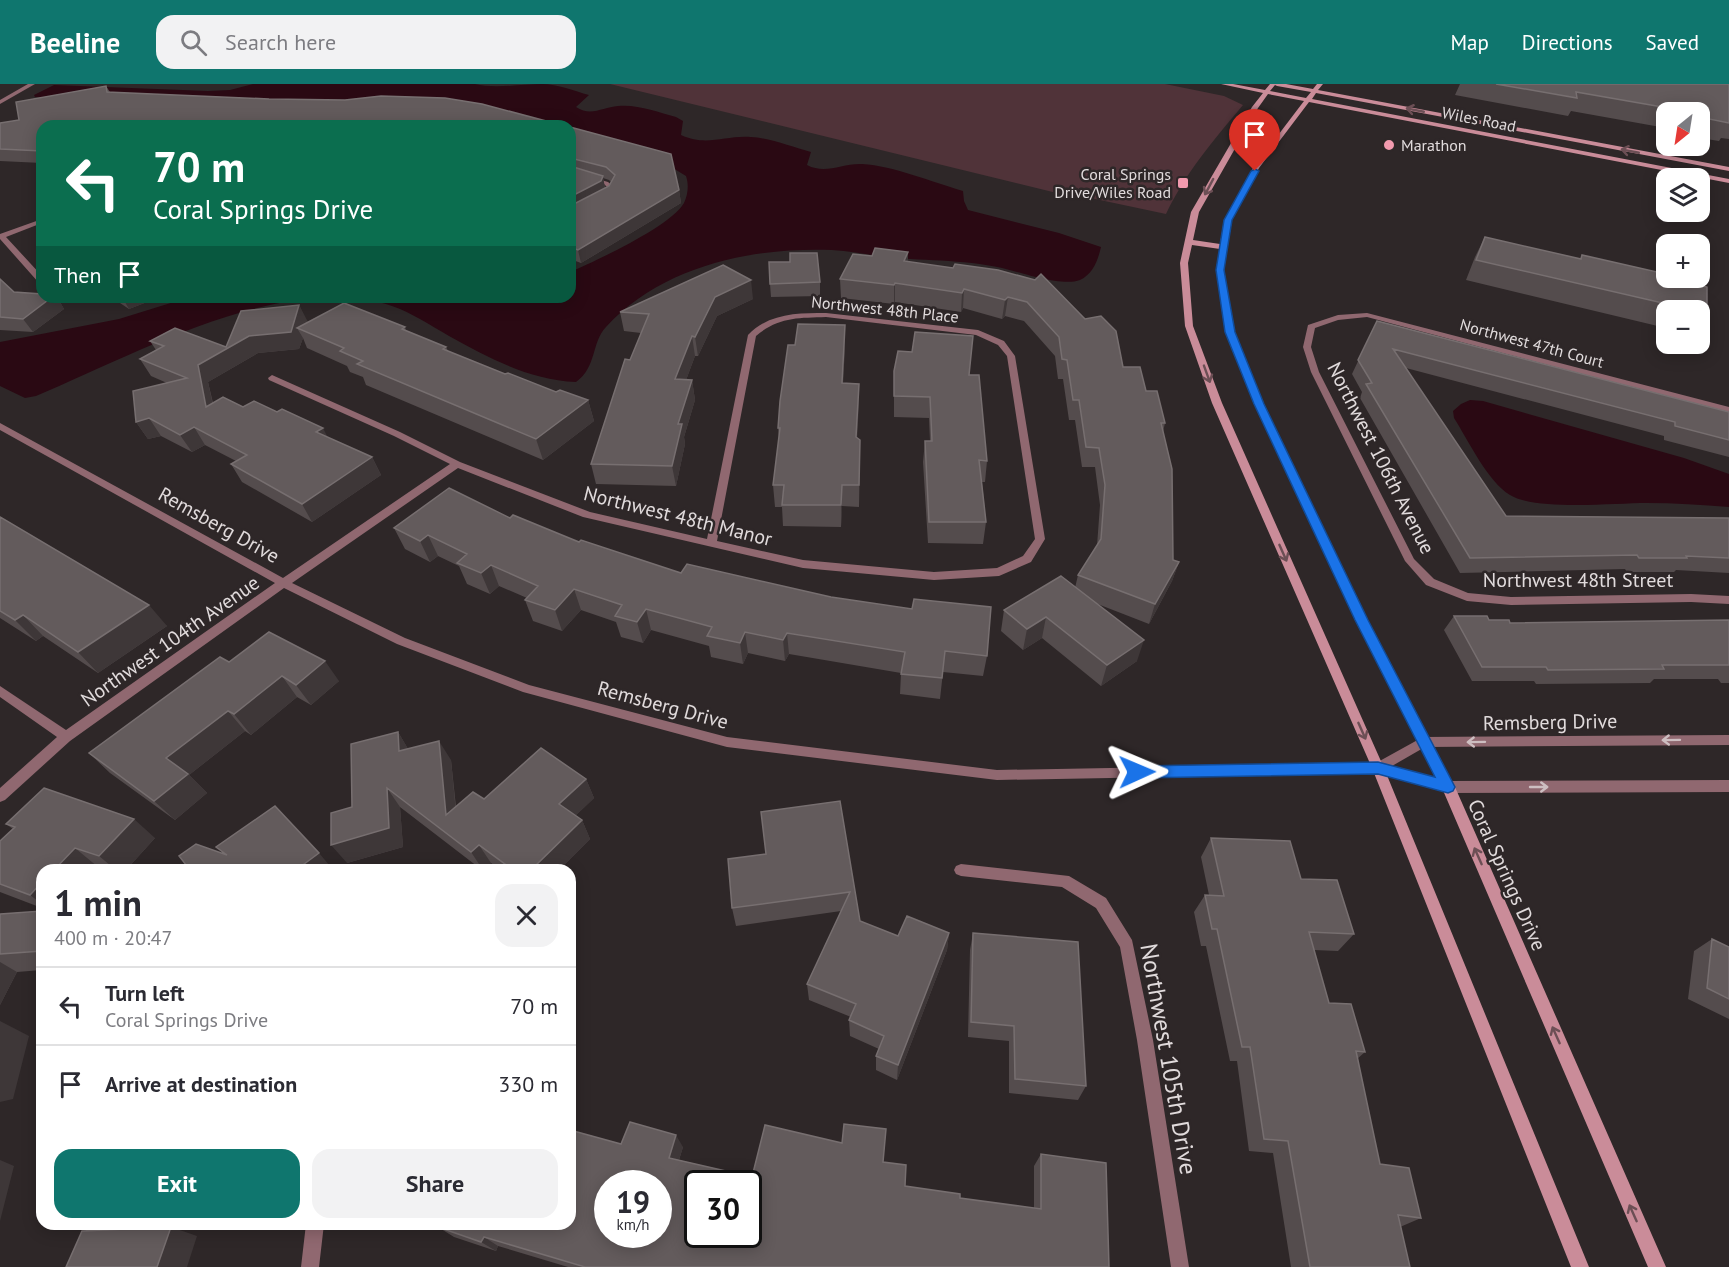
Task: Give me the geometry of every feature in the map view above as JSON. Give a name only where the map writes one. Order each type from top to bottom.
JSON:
[{"type":"main road","name":"Wiles Road","points":[[1224,84],[1272,87],[1729,181]]},
{"type":"main road","name":"Coral Springs Drive","points":[[1320,84],[1256,168],[1228,220],[1220,270],[1230,332],[1255,394],[1362,620],[1448,787],[1657,1267]]},
{"type":"main road","name":"Wiles Road","points":[[1272,87],[1311,96],[1729,169]]},
{"type":"main road","points":[[1272,87],[1224,158],[1195,212],[1184,263],[1189,326],[1217,403],[1378,768],[1580,1267]]},
{"type":"main road","points":[[1188,242],[1223,248]]},
{"type":"street","points":[[0,102],[32,84]]},
{"type":"street","points":[[576,175],[606,183],[612,188],[608,196],[598,201]]},
{"type":"street","points":[[36,223],[1,236],[36,274]]},
{"type":"street","name":"Northwest 48th Place","points":[[711,544],[752,335],[765,324],[791,316],[826,315],[978,333],[1001,343],[1011,356],[1040,539],[1027,559]]},
{"type":"street","name":"Northwest 47th Court","points":[[1327,319],[1367,315],[1729,410]]},
{"type":"street","name":"Northwest 106th Avenue","points":[[1327,319],[1311,327],[1307,347],[1315,372],[1410,561],[1430,582]]},
{"type":"street","name":"Northwest 48th Manor","points":[[272,378],[397,434],[457,464],[588,515],[803,564],[934,576],[999,572],[1027,559]]},
{"type":"street","name":"Remsberg Drive","points":[[0,426],[284,583],[401,641],[527,689],[727,742],[997,776],[1378,768],[1448,787],[1729,786]]},
{"type":"street","name":"Northwest 104th Avenue","points":[[0,796],[66,737],[457,464]]},
{"type":"street","name":"Northwest 48th Street","points":[[1430,582],[1467,597],[1511,601],[1680,598],[1729,600]]},
{"type":"street","points":[[0,691],[66,737]]},
{"type":"street","name":"Remsberg Drive","points":[[1378,768],[1423,742],[1729,740]]},
{"type":"street","name":"Northwest 105th Drive","points":[[960,870],[1064,881],[1101,903],[1127,945],[1145,1040],[1180,1267]]},
{"type":"street","points":[[310,1267],[314,1230]]},
{"type":"shaded area","points":[[253,84],[554,85],[589,95],[576,107],[581,110],[592,111],[618,106],[640,107],[683,121],[681,135],[690,138],[708,140],[758,138],[811,152],[807,165],[814,168],[827,169],[862,164],[900,171],[963,191],[968,210],[1059,233],[1101,247],[1092,270],[1085,277],[1074,282],[1048,280],[972,263],[895,258],[848,251],[802,250],[740,257],[710,264],[681,275],[654,289],[629,306],[601,333],[591,362],[583,376],[576,382],[542,377],[479,352],[399,309],[376,303],[576,303],[576,269],[649,232],[676,212],[684,203],[686,196],[688,186],[686,176],[658,159],[576,135],[576,120],[456,120],[93,101],[35,97],[34,95],[54,85],[230,90]]},
{"type":"shaded area","points":[[610,84],[1165,84],[1224,96],[1243,105],[1191,171],[1166,214],[1081,196],[1065,195]]},
{"type":"shaded area","points":[[171,303],[284,303],[211,322],[36,396],[25,398],[0,386],[0,342],[119,319]]},
{"type":"shaded area","points":[[1470,400],[1483,401],[1684,458],[1729,474],[1729,507],[1657,503],[1556,505],[1522,500],[1510,495],[1494,481],[1454,418],[1453,411]]},
{"type":"building","points":[[1496,84],[1729,84],[1729,123],[1710,119],[1710,102],[1656,102],[1656,106],[1576,92],[1577,98]]},
{"type":"building","points":[[106,86],[107,92],[269,99],[345,100],[381,96],[445,98],[482,104],[542,120],[36,120],[36,151],[0,149],[0,123],[19,120],[16,102]]},
{"type":"building","points":[[576,129],[671,154],[679,190],[578,250],[576,249],[576,203],[609,186],[615,175],[606,167],[576,160]]},
{"type":"building","points":[[576,168],[603,176],[601,181],[576,194]]},
{"type":"building","points":[[1485,237],[1581,259],[1582,255],[1656,272],[1656,288],[1707,288],[1707,300],[1656,301],[1476,260]]},
{"type":"building","points":[[875,248],[908,252],[904,261],[953,268],[955,264],[998,270],[1035,280],[1041,274],[1085,319],[1101,316],[1116,331],[1123,367],[1140,367],[1146,391],[1157,391],[1165,423],[1161,423],[1172,469],[1173,560],[1179,562],[1155,604],[1078,575],[1101,539],[1105,485],[1099,448],[1086,447],[1079,400],[1073,400],[1067,360],[1062,359],[1059,337],[1027,302],[1008,297],[1005,300],[964,289],[962,293],[895,283],[894,285],[840,279],[853,254],[872,256]]},
{"type":"building","points":[[790,253],[817,253],[820,282],[770,284],[769,262],[790,262]]},
{"type":"building","points":[[723,265],[751,280],[715,297],[695,337],[692,336],[675,379],[692,380],[678,424],[682,424],[672,466],[591,464],[625,359],[630,360],[649,314],[620,312]]},
{"type":"building","points":[[0,279],[14,292],[36,294],[36,303],[44,303],[23,319],[0,317]]},
{"type":"building","points":[[344,303],[405,327],[402,329],[446,347],[443,349],[505,374],[508,373],[556,392],[560,390],[588,400],[536,439],[357,364],[363,361],[340,351],[344,348],[297,328]]},
{"type":"building","points":[[299,305],[291,332],[249,336],[198,365],[206,407],[223,397],[243,407],[254,401],[277,412],[282,409],[323,428],[316,432],[372,457],[302,504],[231,464],[247,455],[194,427],[180,435],[149,418],[136,422],[133,391],[187,378],[140,359],[164,346],[150,341],[175,328],[226,347],[241,311]]},
{"type":"building","points":[[1377,321],[1729,412],[1729,440],[1675,426],[1675,422],[1393,349],[1506,516],[1729,518],[1729,558],[1686,556],[1687,558],[1639,558],[1637,555],[1470,558],[1366,384],[1372,383],[1358,360]]},
{"type":"building","points":[[798,324],[845,325],[842,383],[859,384],[856,437],[860,440],[859,485],[842,485],[841,505],[782,505],[784,485],[773,485],[780,428],[778,428],[780,401],[788,345],[795,345]]},
{"type":"building","points":[[915,332],[973,336],[969,375],[979,375],[987,461],[979,460],[986,522],[929,522],[925,441],[932,441],[930,397],[894,396],[894,371],[898,351],[912,352]]},
{"type":"building","points":[[449,488],[510,518],[513,515],[579,542],[581,540],[681,573],[687,564],[831,597],[912,609],[914,599],[991,607],[987,656],[945,651],[942,678],[901,674],[905,652],[787,633],[783,640],[745,632],[740,643],[707,636],[712,627],[646,609],[637,622],[615,616],[622,605],[574,589],[555,610],[525,600],[538,586],[491,565],[481,573],[457,563],[467,554],[428,535],[420,541],[394,528]]},
{"type":"building","points":[[0,517],[149,605],[78,652],[23,615],[15,620],[0,611]]},
{"type":"building","points":[[1061,576],[1144,640],[1107,665],[1046,617],[1027,629],[1004,610]]},
{"type":"building","points":[[1454,616],[1487,616],[1489,620],[1509,620],[1510,623],[1729,620],[1729,665],[1662,665],[1664,669],[1548,670],[1546,667],[1482,667]]},
{"type":"building","points":[[269,632],[325,661],[296,685],[282,676],[234,714],[228,711],[166,758],[188,774],[154,801],[89,753],[220,657],[229,662]]},
{"type":"building","points":[[398,732],[399,751],[439,741],[446,815],[473,792],[484,799],[541,748],[586,779],[559,804],[582,820],[537,864],[505,864],[479,845],[471,852],[387,788],[389,828],[331,845],[331,813],[352,807],[351,744]]},
{"type":"building","points":[[44,788],[134,819],[99,856],[75,848],[60,864],[36,864],[36,888],[30,895],[0,884],[0,841],[15,827],[6,824]]},
{"type":"building","points":[[840,801],[860,921],[898,936],[907,916],[949,933],[898,1065],[876,1056],[884,1036],[849,1020],[856,1004],[807,984],[850,892],[732,908],[728,859],[766,854],[761,812]]},
{"type":"building","points":[[275,806],[319,853],[304,864],[185,864],[179,856],[196,844],[227,855],[216,847]]},
{"type":"building","points":[[1211,838],[1290,841],[1301,879],[1337,880],[1354,934],[1309,932],[1329,1003],[1351,1004],[1365,1052],[1356,1051],[1380,1164],[1409,1168],[1421,1218],[1398,1215],[1410,1267],[1310,1267],[1288,1141],[1264,1139],[1250,1047],[1242,1047],[1217,929],[1212,929],[1205,895],[1224,896]]},
{"type":"building","points":[[36,911],[36,951],[0,954],[0,914]]},
{"type":"building","points":[[973,933],[1078,942],[1086,1086],[1015,1079],[1014,1026],[971,1022]]},
{"type":"building","points":[[1712,939],[1729,947],[1729,999],[1707,988]]},
{"type":"building","points":[[630,1122],[676,1135],[669,1158],[721,1170],[684,1170],[684,1248],[762,1248],[762,1170],[754,1170],[765,1125],[842,1143],[844,1124],[886,1129],[883,1162],[906,1165],[905,1186],[960,1194],[960,1198],[1041,1209],[1041,1154],[1106,1163],[1109,1267],[585,1267],[484,1237],[481,1242],[447,1230],[576,1230],[576,1132],[621,1144]]},
{"type":"building","points":[[170,1230],[157,1267],[66,1267],[82,1231]]},
{"type":"place","name":"Marathon","points":[[1389,145]]},
{"type":"place","name":"Coral Springs Drive/Wiles Road","points":[[1183,183]]},
{"type":"route","points":[[1137,772],[1378,768],[1448,787],[1362,620],[1259,404],[1230,332],[1220,270],[1228,220],[1255,171]]}]
